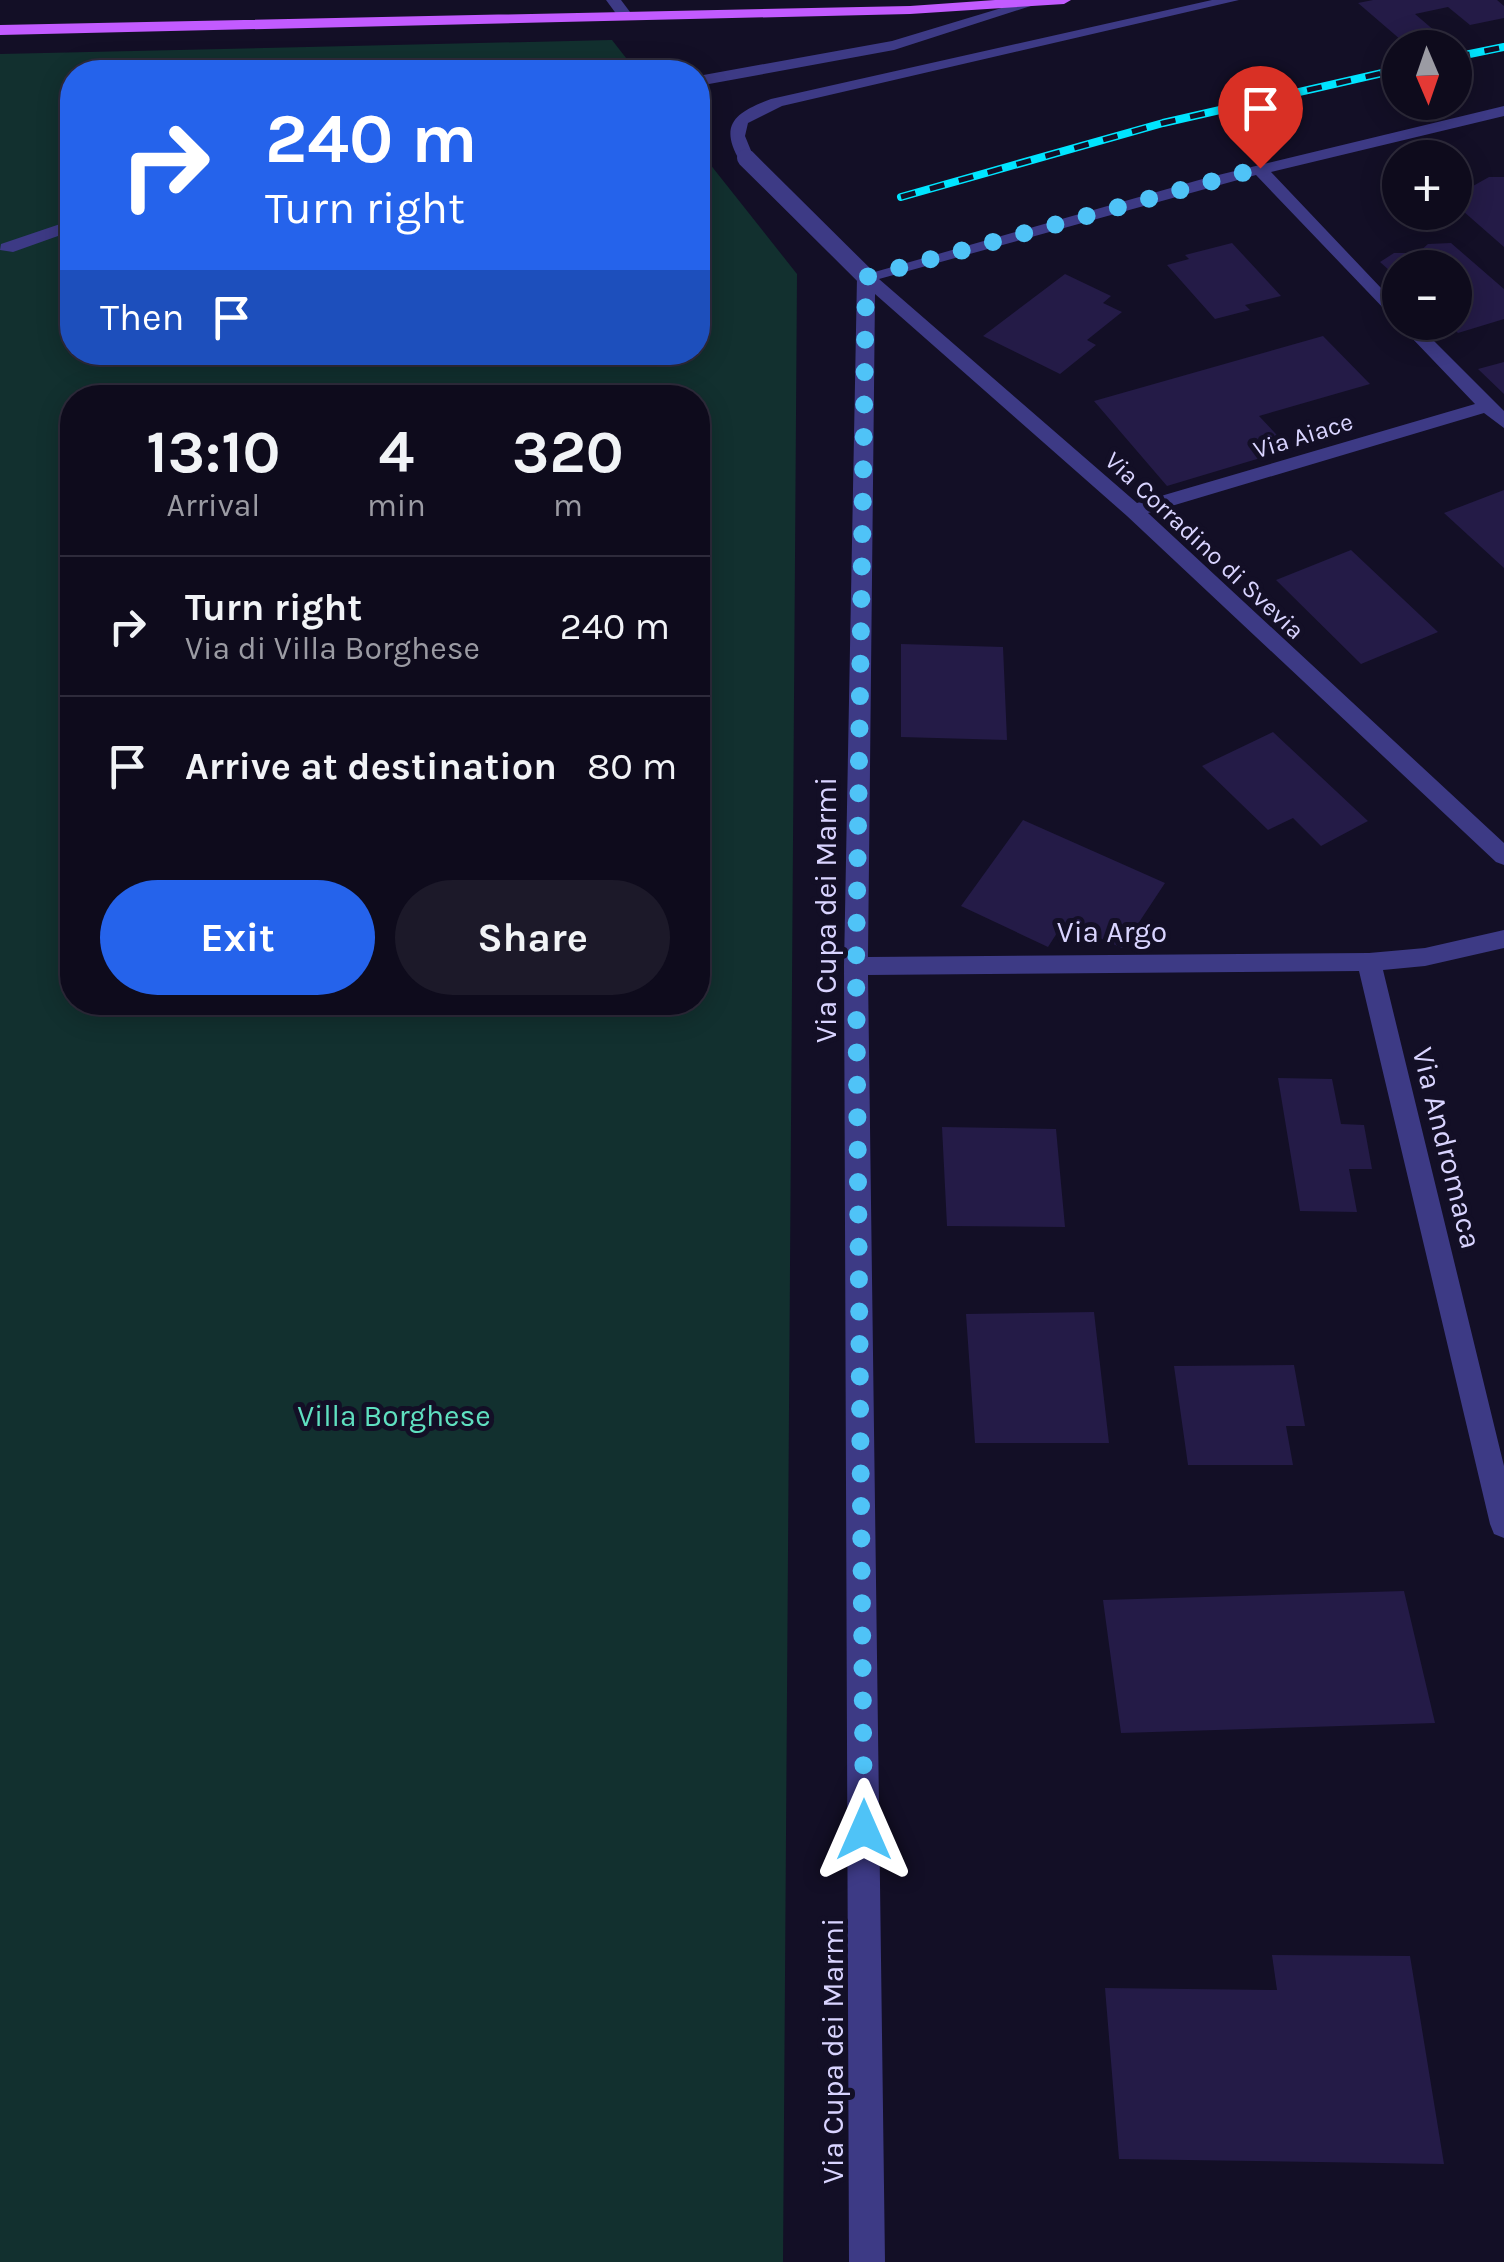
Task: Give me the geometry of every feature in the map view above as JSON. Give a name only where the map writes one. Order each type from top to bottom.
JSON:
[{"type":"main road","points":[[0,30],[624,16],[1064,0]]},
{"type":"street","points":[[613,0],[624,16]]},
{"type":"street","points":[[1232,0],[778,102],[748,114],[736,131],[737,144],[746,158],[866,277],[1260,168],[1504,111]]},
{"type":"street","points":[[710,79],[894,46],[1030,4]]},
{"type":"street","points":[[1260,168],[1382,299]]},
{"type":"street","points":[[7,248],[60,230]]},
{"type":"street","name":"Via Corradino di Svevia","points":[[866,277],[1134,511],[1504,856]]},
{"type":"street","name":"Via Cupa dei Marmi","points":[[866,277],[856,966],[867,2262]]},
{"type":"street","points":[[1422,340],[1504,422]]},
{"type":"street","name":"Via Aiace","points":[[1134,511],[1487,406]]},
{"type":"street","name":"Via Argo","points":[[856,966],[1368,962],[1425,957],[1504,939]]},
{"type":"street","name":"Via Andromaca","points":[[1368,962],[1504,1524]]},
{"type":"green space","name":"Villa Borghese","points":[[612,40],[628,60],[60,60],[60,365],[710,365],[710,164],[797,274],[783,2262],[0,2262],[0,54]]},
{"type":"building","points":[[1497,0],[1504,6],[1504,18],[1470,25],[1448,7],[1415,14],[1434,30],[1389,30],[1358,3]]},
{"type":"building","points":[[1489,177],[1504,177],[1504,247],[1472,219],[1473,186]]},
{"type":"building","points":[[1232,243],[1281,296],[1245,305],[1250,310],[1215,319],[1167,265],[1189,259],[1185,255]]},
{"type":"building","points":[[1451,243],[1459,250],[1421,250],[1428,244]]},
{"type":"building","points":[[1472,261],[1504,289],[1504,319],[1472,329]]},
{"type":"building","points":[[1065,274],[1111,296],[1103,303],[1122,312],[1087,340],[1096,345],[1060,374],[983,336]]},
{"type":"building","points":[[1323,336],[1370,384],[1259,416],[1290,449],[1167,486],[1094,401]]},
{"type":"building","points":[[1504,362],[1504,394],[1478,369]]},
{"type":"building","points":[[1504,490],[1504,568],[1444,513]]},
{"type":"building","points":[[1351,550],[1438,632],[1361,664],[1276,580]]},
{"type":"building","points":[[901,644],[1003,647],[1007,740],[901,737]]},
{"type":"building","points":[[1273,732],[1368,821],[1321,846],[1293,818],[1268,830],[1202,766]]},
{"type":"building","points":[[1023,820],[1165,883],[1122,948],[1064,922],[1048,947],[961,906]]},
{"type":"building","points":[[1278,1078],[1332,1079],[1341,1124],[1364,1125],[1372,1169],[1349,1169],[1357,1212],[1300,1211]]},
{"type":"building","points":[[942,1127],[1056,1129],[1065,1227],[947,1226]]},
{"type":"building","points":[[1094,1312],[1109,1443],[975,1443],[966,1314]]},
{"type":"building","points":[[1294,1365],[1305,1426],[1286,1426],[1293,1465],[1188,1465],[1174,1366]]},
{"type":"building","points":[[1404,1591],[1435,1723],[1121,1733],[1103,1600]]},
{"type":"building","points":[[1272,1955],[1410,1956],[1444,2164],[1119,2159],[1105,1988],[1277,1990]]},
{"type":"railway","points":[[1472,54],[1504,47]]},
{"type":"railway","points":[[901,197],[1163,123],[1382,73]]},
{"type":"route","points":[[864,1830],[856,966],[866,277],[1260,168]]}]
